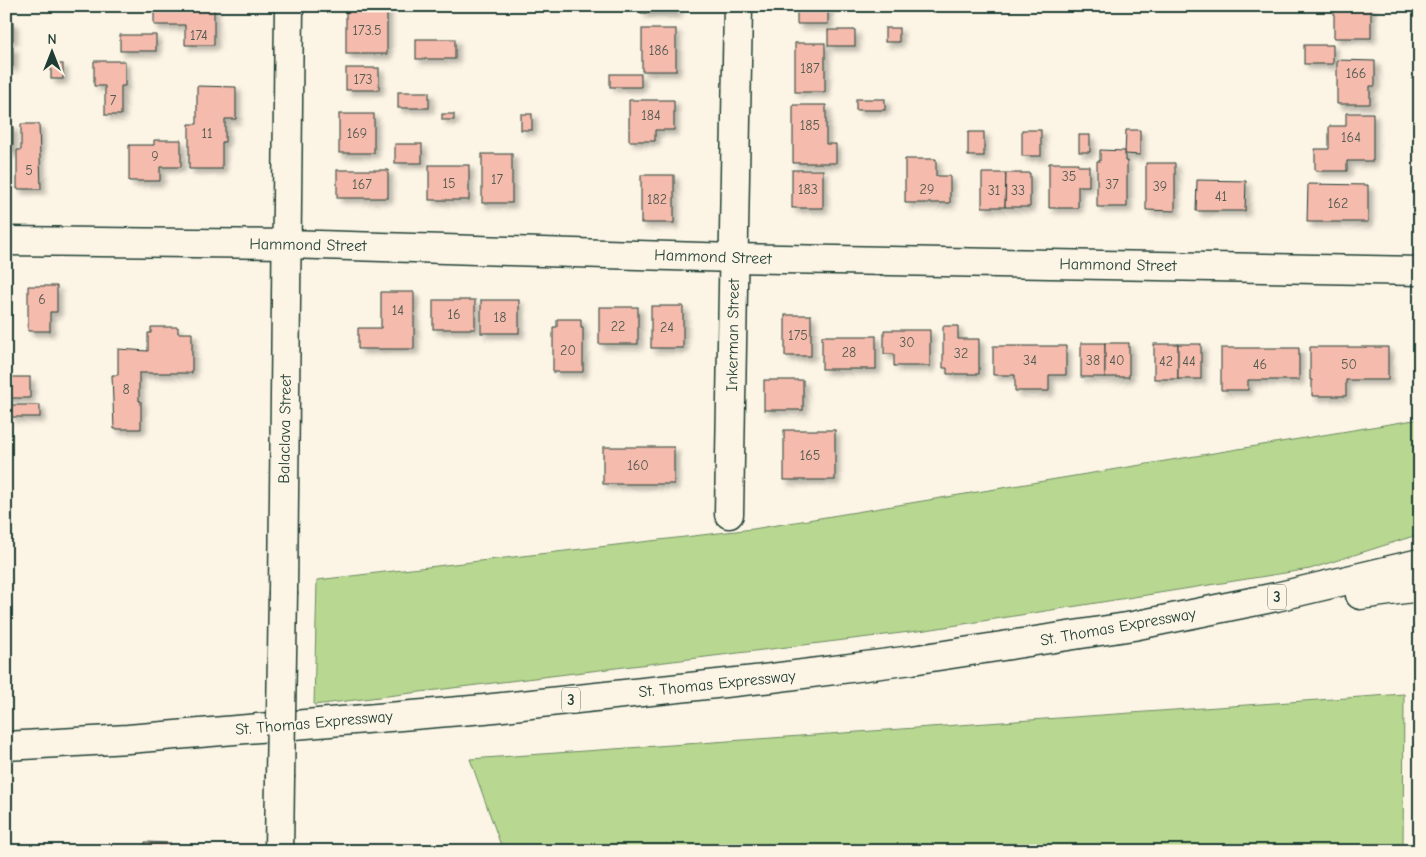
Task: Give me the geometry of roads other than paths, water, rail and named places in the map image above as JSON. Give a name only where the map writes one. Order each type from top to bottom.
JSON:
[{"type":"main road","name":"Balaclava Street","points":[[279,851],[289,6]]},
{"type":"main road","name":"Inkerman Street","points":[[730,514],[738,6]]},
{"type":"main road","name":"Hammond Street","points":[[6,241],[287,244],[734,258],[1420,271]]},
{"type":"main road","name":"St. Thomas Expressway","points":[[6,746],[128,739],[484,709],[874,665],[1133,626],[1285,595],[1420,563]]},
{"type":"main road","points":[[1133,626],[1420,587]]}]
